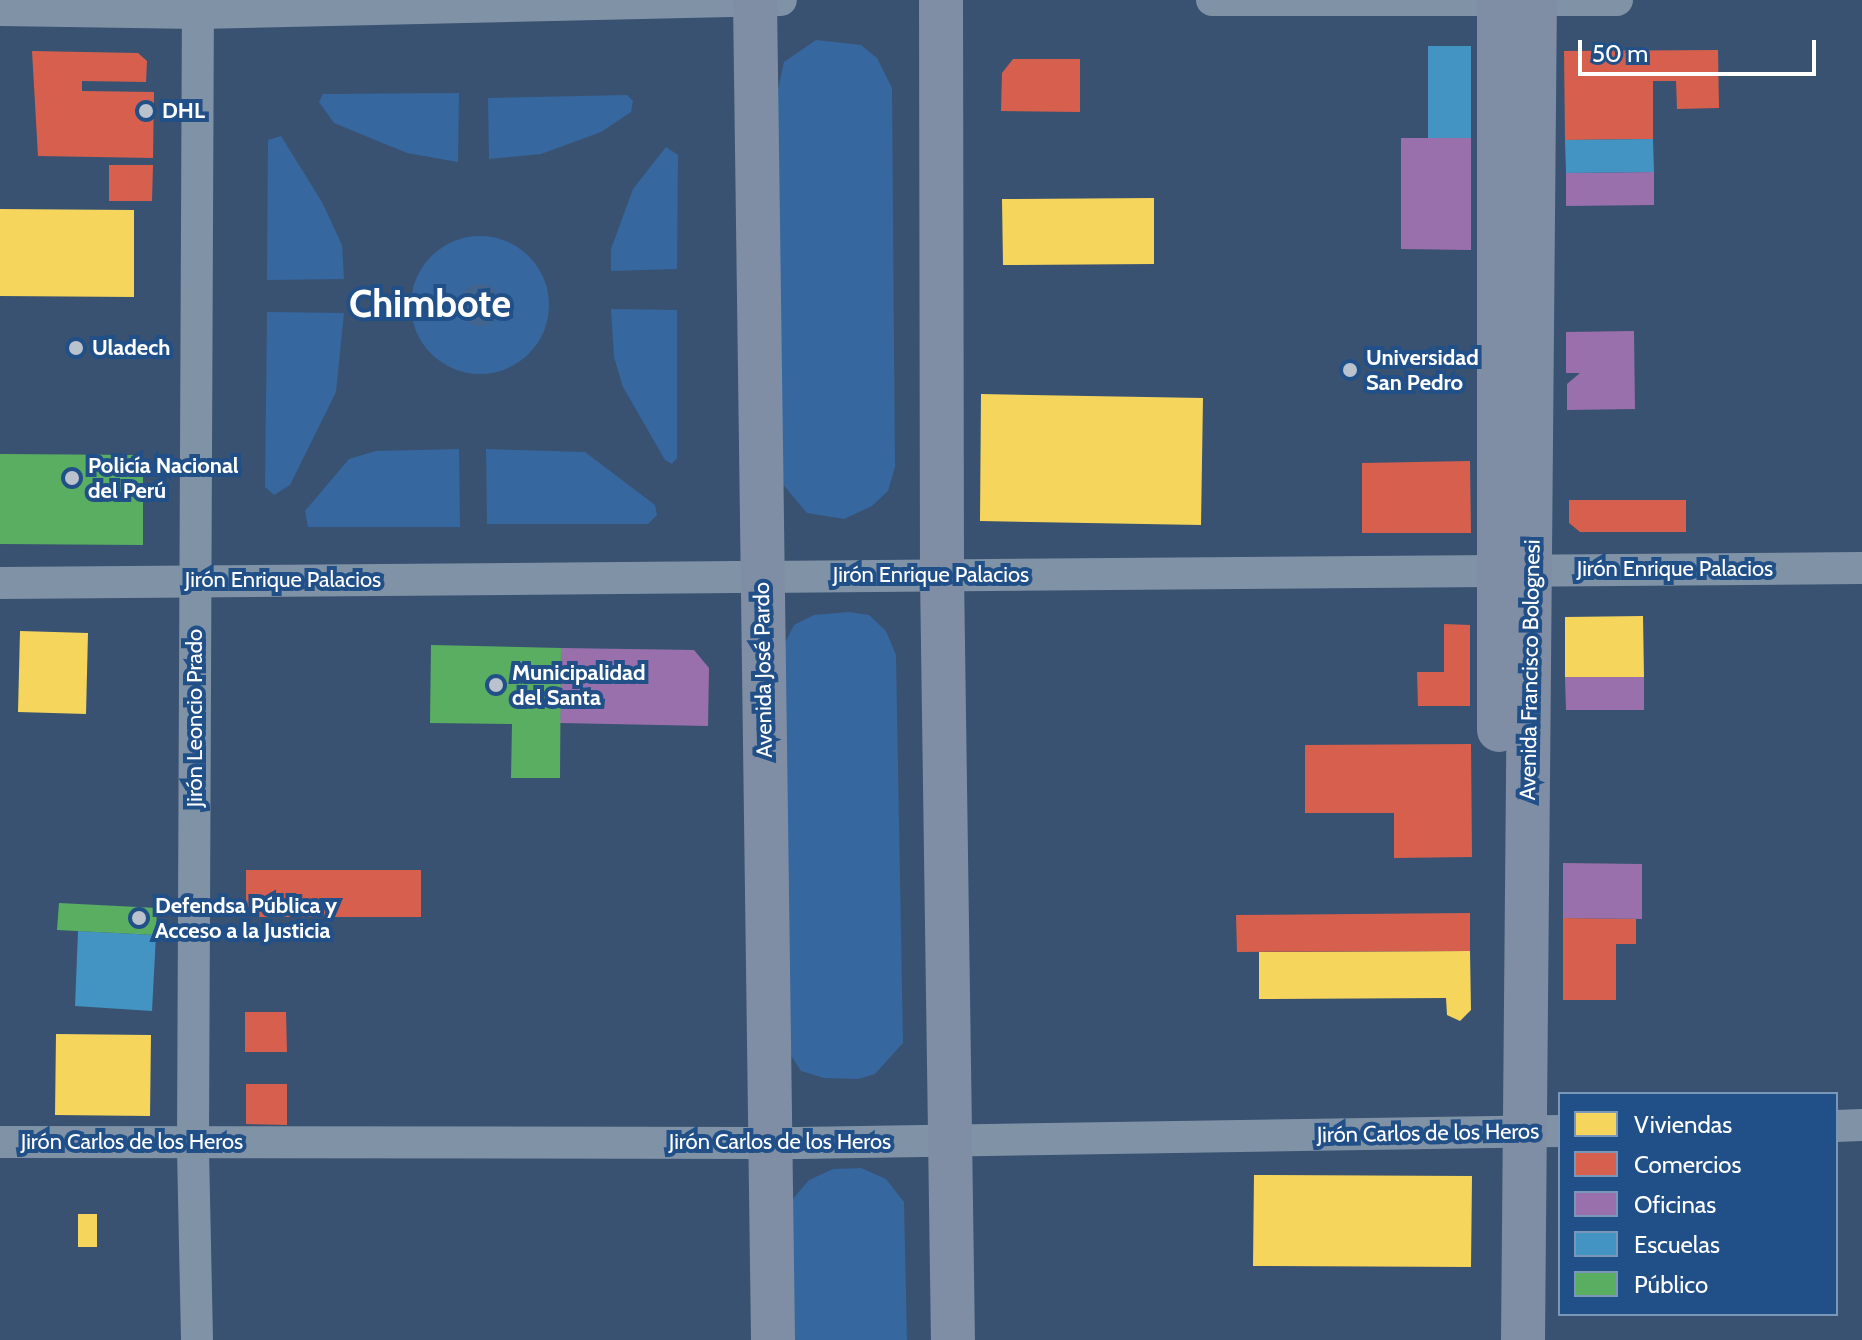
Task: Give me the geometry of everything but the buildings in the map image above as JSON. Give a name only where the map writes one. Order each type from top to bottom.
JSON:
[{"type":"main road","name":"Avenida José Pardo","points":[[755,0],[773,1340]]},
{"type":"main road","points":[[941,0],[942,575],[953,1340]]},
{"type":"main road","name":"Avenida Francisco Bolognesi","points":[[1517,1],[1517,570],[1526,1131],[1523,1340]]},
{"type":"main road","name":"Avenida Francisco Bolognesi","points":[[1495,1340],[1526,1131]]},
{"type":"street","points":[[0,10],[781,0]]},
{"type":"street","points":[[1212,0],[1617,0]]},
{"type":"street","name":"Jirón Leoncio Prado","points":[[197,1340],[193,1142],[198,7]]},
{"type":"street","name":"Jirón Enrique Palacios","points":[[0,583],[1862,568]]},
{"type":"street","points":[[1838,1126],[1862,1125]]},
{"type":"street","name":"Jirón Carlos de los Heros","points":[[0,1142],[771,1143],[1526,1131]]},
{"type":"shaded area","points":[[816,40],[861,45],[877,58],[892,88],[895,467],[888,491],[872,506],[844,519],[807,513],[781,482],[774,107],[784,62]]},
{"type":"shaded area","points":[[459,93],[458,162],[407,153],[334,123],[319,102],[323,94]]},
{"type":"shaded area","points":[[627,95],[633,101],[631,112],[601,132],[541,154],[489,159],[488,98]]},
{"type":"shaded area","points":[[281,136],[322,202],[342,245],[344,279],[267,280],[268,140]]},
{"type":"shaded area","points":[[666,147],[678,155],[677,269],[611,271],[611,249],[633,189]]},
{"type":"shaded area","points":[[480,236],[506,241],[529,256],[544,279],[549,305],[544,331],[529,354],[506,369],[480,374],[454,369],[431,354],[416,331],[411,305],[416,279],[431,256],[454,241]]},
{"type":"shaded area","points":[[480,284],[495,290],[501,305],[495,320],[480,326],[465,320],[459,305],[465,290]]},
{"type":"shaded area","points":[[611,309],[677,310],[677,458],[672,464],[665,460],[623,387],[614,357]]},
{"type":"shaded area","points":[[267,312],[344,313],[336,392],[290,485],[274,495],[265,487]]},
{"type":"shaded area","points":[[459,449],[460,527],[308,527],[305,511],[349,459],[376,451]]},
{"type":"shaded area","points":[[486,449],[585,452],[655,505],[657,515],[648,524],[487,524]]},
{"type":"shaded area","points":[[849,612],[869,615],[886,631],[896,655],[903,1043],[875,1074],[858,1079],[824,1078],[801,1071],[787,1049],[784,645],[794,625],[814,615]]},
{"type":"shaded area","points":[[861,1168],[886,1179],[904,1202],[907,1340],[784,1340],[791,1201],[809,1180],[833,1169]]},
{"type":"place","name":"DHL","points":[[146,111]]},
{"type":"place","name":"Uladech","points":[[76,348]]},
{"type":"place","name":"Universidad San Pedro","points":[[1350,370]]},
{"type":"place","name":"Policía Nacional del Perú","points":[[72,478]]},
{"type":"place","name":"Municipalidad del Santa","points":[[496,685]]},
{"type":"place","name":"Defendsa Pública y Acceso a la Justicia","points":[[139,918]]},
{"type":"district","name":"Chimbote","points":[[430,304]]}]
